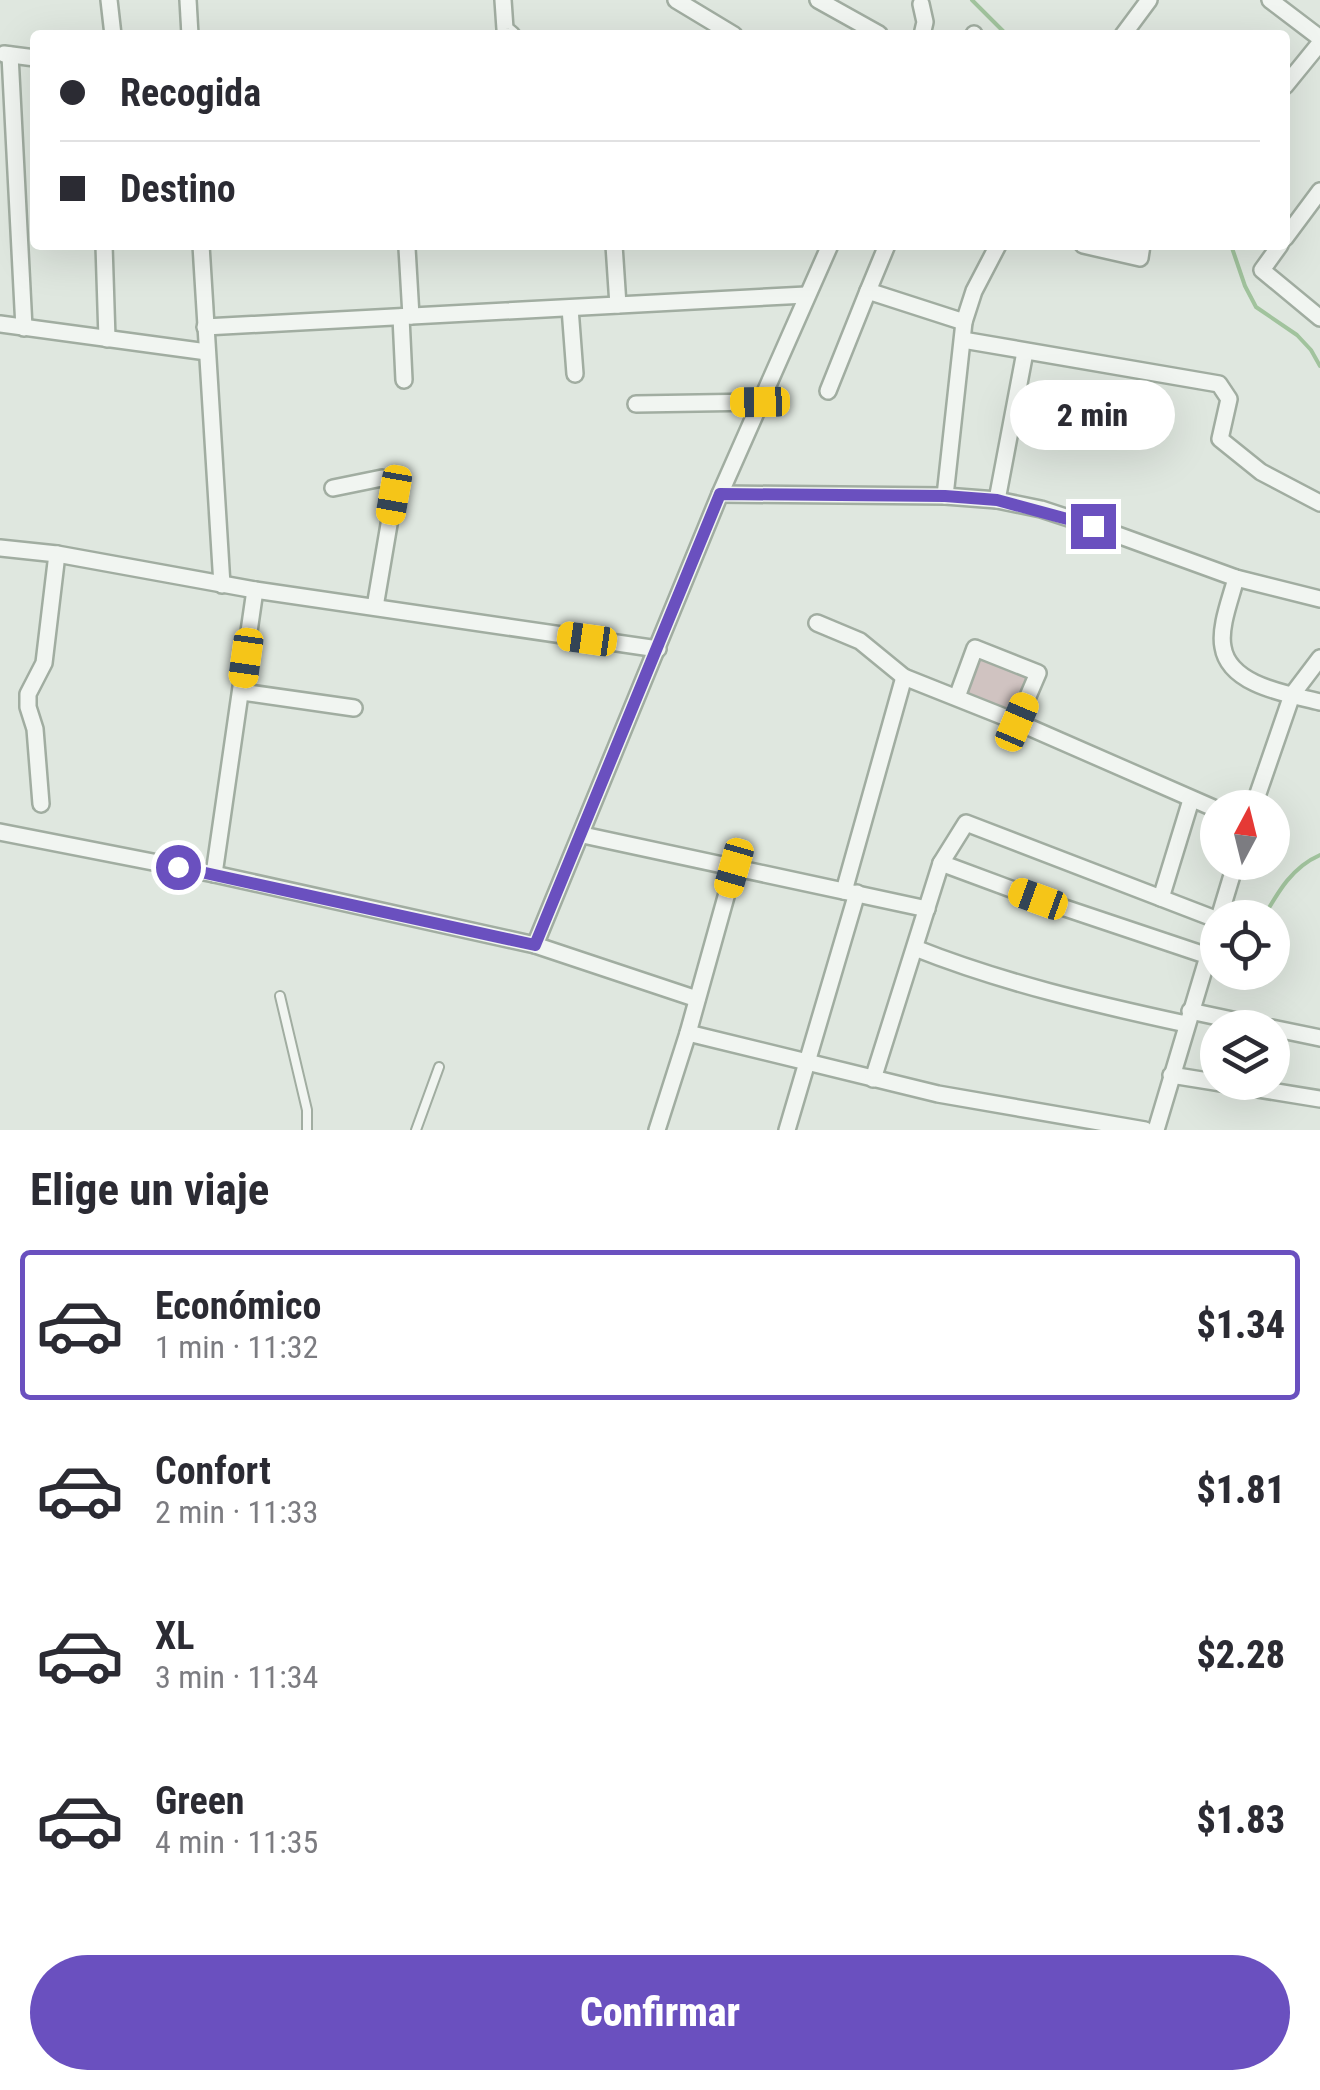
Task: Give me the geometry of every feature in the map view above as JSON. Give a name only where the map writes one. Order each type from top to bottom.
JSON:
[{"type":"street","points":[[109,0],[113,30]]},
{"type":"street","points":[[188,0],[190,30]]},
{"type":"street","points":[[503,0],[507,30]]},
{"type":"street","points":[[676,0],[716,30]]},
{"type":"street","points":[[818,0],[872,30]]},
{"type":"street","points":[[1127,30],[1149,0]]},
{"type":"street","points":[[1270,0],[1320,40],[1290,79]]},
{"type":"street","points":[[921,4],[923,30]]},
{"type":"street","points":[[1302,23],[1320,20]]},
{"type":"street","points":[[24,328],[5,54],[30,57]]},
{"type":"street","points":[[1290,231],[1320,191]]},
{"type":"street","points":[[1290,209],[1303,214]]},
{"type":"street","points":[[104,250],[107,338]]},
{"type":"street","points":[[201,250],[222,585]]},
{"type":"street","points":[[404,380],[408,250]]},
{"type":"street","points":[[614,250],[618,305]]},
{"type":"street","points":[[535,945],[720,494],[828,250]]},
{"type":"street","points":[[828,392],[885,250]]},
{"type":"street","points":[[945,496],[964,322],[974,291],[995,250]]},
{"type":"street","points":[[1106,250],[1140,258],[1141,250]]},
{"type":"street","points":[[1276,250],[1262,270],[1320,318]]},
{"type":"street","points":[[868,292],[964,322]]},
{"type":"street","points":[[205,327],[806,295]]},
{"type":"street","points":[[570,308],[575,374]]},
{"type":"street","points":[[0,324],[207,352]]},
{"type":"street","points":[[963,340],[1219,384],[1229,400],[1220,439],[1260,472],[1320,502]]},
{"type":"street","points":[[997,500],[1026,352]]},
{"type":"street","points":[[636,404],[760,402]]},
{"type":"street","points":[[333,488],[382,478],[391,484],[394,495],[374,607]]},
{"type":"street","points":[[720,494],[997,500],[1093,526],[1236,578],[1320,598]]},
{"type":"street","points":[[0,548],[658,649]]},
{"type":"street","points":[[40,804],[35,729],[28,694],[44,663],[57,554]]},
{"type":"street","points":[[1236,578],[1222,644],[1227,660],[1250,680],[1320,702]]},
{"type":"street","points":[[214,874],[256,590]]},
{"type":"street","points":[[817,623],[860,641],[904,677],[1200,803]]},
{"type":"street","points":[[957,697],[975,648],[1038,673],[1017,722]]},
{"type":"street","points":[[1259,790],[1292,695],[1320,658]]},
{"type":"street","points":[[787,1130],[904,677]]},
{"type":"street","points":[[242,692],[354,708]]},
{"type":"street","points":[[1161,898],[1191,800]]},
{"type":"street","points":[[874,1079],[941,863],[961,826],[970,823],[1200,913]]},
{"type":"street","points":[[0,832],[214,874],[535,945],[697,1000]]},
{"type":"street","points":[[583,835],[926,908]]},
{"type":"street","points":[[941,863],[1200,953]]},
{"type":"street","points":[[657,1130],[734,868]]},
{"type":"street","points":[[915,948],[962,967],[1085,1002],[1200,1019]]},
{"type":"street","points":[[1156,1130],[1200,980]]},
{"type":"street","points":[[1290,1032],[1320,1038]]},
{"type":"street","points":[[688,1033],[938,1094],[1144,1130]]},
{"type":"street","points":[[1171,1076],[1320,1099]]},
{"type":"lane","points":[[280,996],[307,1110],[307,1130]]},
{"type":"lane","points":[[416,1130],[438,1066]]},
{"type":"shaded area","points":[[978,656],[1031,677],[1013,715],[964,693]]},
{"type":"waterway","points":[[972,0],[1002,30]]},
{"type":"waterway","points":[[1233,250],[1256,307],[1297,335],[1320,366]]},
{"type":"waterway","points":[[1274,900],[1294,873],[1320,855]]},
{"type":"route","points":[[178,867],[535,945],[720,494],[997,500],[1093,526]]}]
